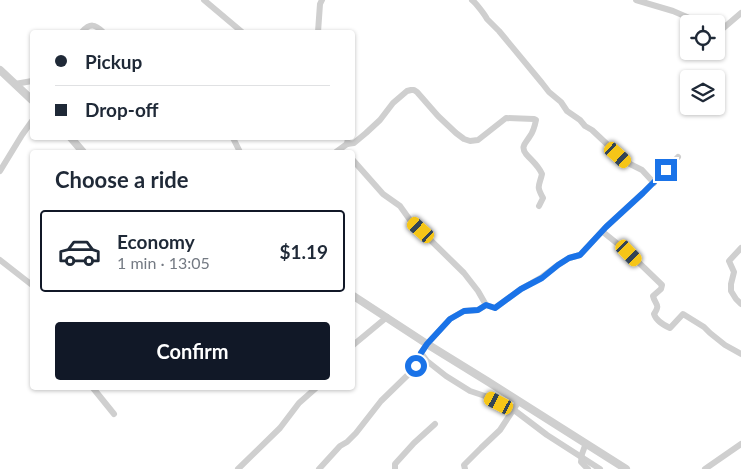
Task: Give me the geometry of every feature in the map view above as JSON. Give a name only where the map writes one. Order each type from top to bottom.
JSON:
[{"type":"street","points":[[204,0],[240,30]]},
{"type":"street","points":[[318,30],[322,0]]},
{"type":"street","points":[[472,0],[567,111],[592,130],[626,162],[642,170],[654,183]]},
{"type":"street","points":[[636,0],[682,15]]},
{"type":"street","points":[[725,27],[741,13]]},
{"type":"street","points":[[83,30],[91,25],[101,30]]},
{"type":"street","points":[[0,70],[30,98]]},
{"type":"street","points":[[15,84],[30,81]]},
{"type":"street","points":[[348,141],[354,143],[380,120],[393,103],[411,90],[417,92],[438,116],[464,139],[470,141],[478,140],[506,118],[534,119],[536,123],[523,147],[542,174],[538,188],[543,198],[539,206]]},
{"type":"street","points":[[0,171],[30,124]]},
{"type":"street","points":[[73,140],[81,150]]},
{"type":"street","points":[[355,162],[383,194],[400,206],[410,220],[464,273],[486,305],[495,308],[569,258],[580,255],[678,157]]},
{"type":"street","points":[[603,232],[629,253],[662,285],[653,296],[658,306],[654,314],[665,326],[670,328],[684,314],[704,327],[725,345],[741,354]]},
{"type":"street","points":[[741,248],[729,261],[734,272],[731,291],[736,300],[741,304]]},
{"type":"street","points":[[0,260],[30,282]]},
{"type":"street","points":[[355,297],[626,469]]},
{"type":"street","points":[[319,469],[340,446],[356,433],[381,401],[416,366],[427,344],[450,319],[464,311],[478,310],[486,305]]},
{"type":"street","points":[[355,343],[387,316]]},
{"type":"street","points":[[421,353],[427,361],[446,376],[470,391],[514,410],[600,469]]},
{"type":"street","points":[[95,390],[114,414]]},
{"type":"street","points":[[238,469],[280,428],[299,403],[314,390]]},
{"type":"street","points":[[465,469],[464,465],[500,430],[519,401]]},
{"type":"street","points":[[395,469],[395,464],[435,424]]},
{"type":"street","points":[[586,444],[582,462],[588,469]]},
{"type":"street","points":[[705,469],[741,444]]},
{"type":"route","points":[[416,366],[427,344],[450,319],[464,311],[478,310],[486,305],[495,308],[569,258],[580,255],[606,227],[666,170]]}]
